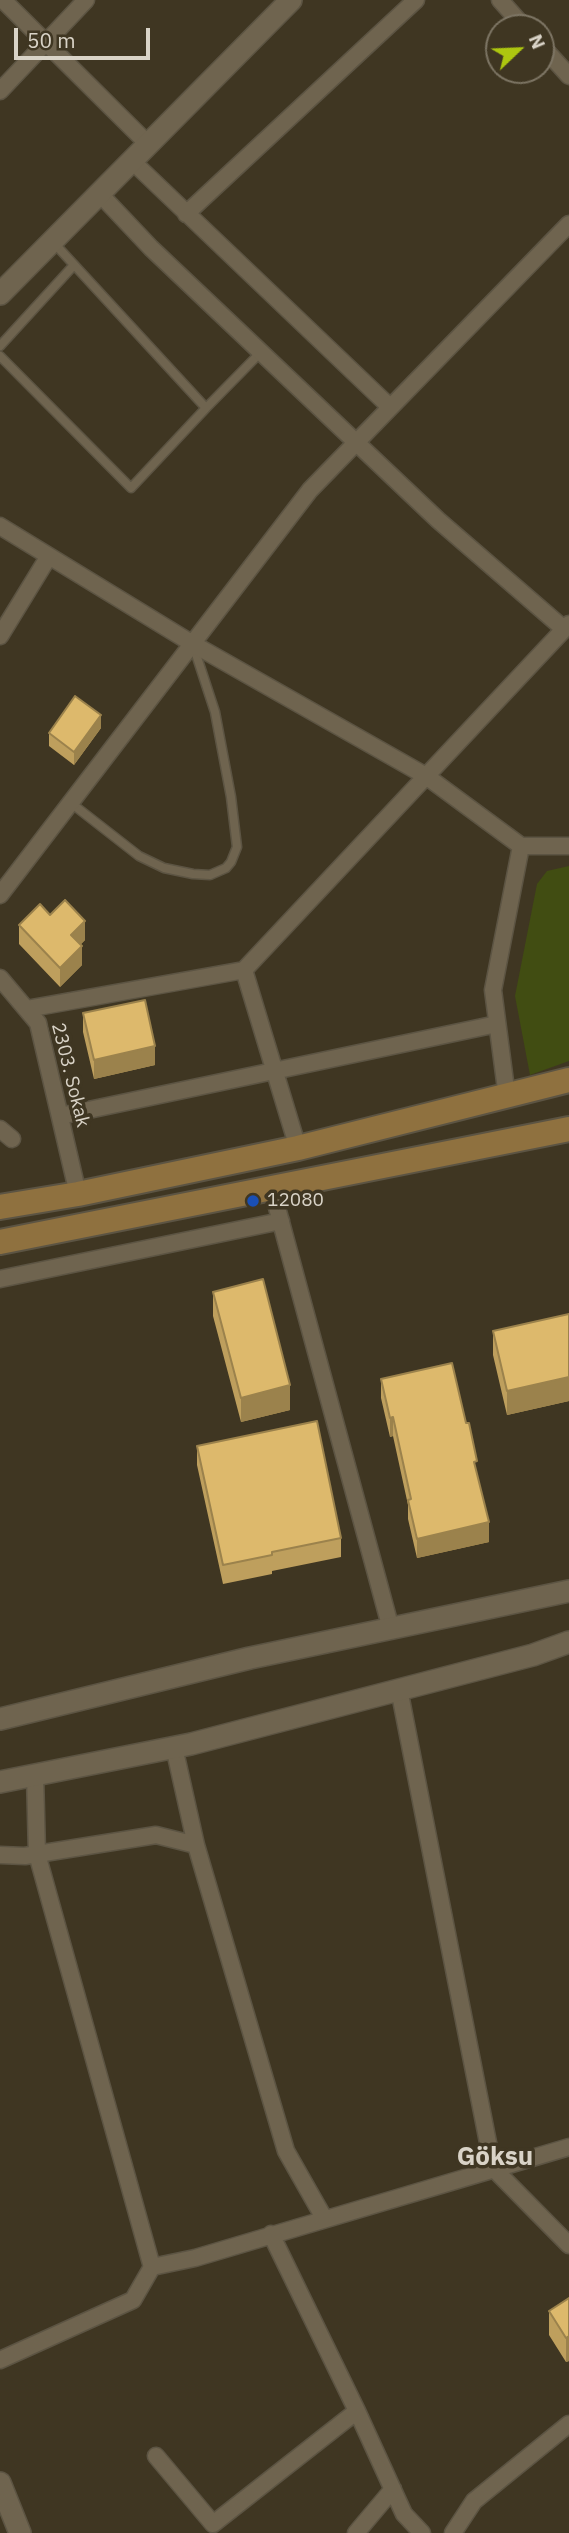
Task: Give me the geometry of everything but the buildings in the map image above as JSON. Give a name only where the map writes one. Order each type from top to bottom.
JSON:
[{"type":"main road","points":[[0,1207],[78,1194],[298,1148],[569,1080]]},
{"type":"main road","points":[[0,1242],[569,1129]]},
{"type":"street","points":[[3,0],[148,143]]},
{"type":"street","points":[[0,92],[86,0]]},
{"type":"street","points":[[0,294],[291,0]]},
{"type":"street","points":[[186,214],[416,0]]},
{"type":"street","points":[[500,0],[512,14]]},
{"type":"street","points":[[555,60],[569,76]]},
{"type":"street","points":[[131,160],[390,407]]},
{"type":"street","points":[[26,1009],[244,970],[567,626],[438,520],[151,248],[99,193]]},
{"type":"street","points":[[0,895],[310,490],[569,224]]},
{"type":"street","points":[[0,526],[193,644],[426,776],[521,846],[569,846]]},
{"type":"street","points":[[0,636],[49,556]]},
{"type":"street","points":[[507,1097],[493,990],[521,846]]},
{"type":"street","points":[[244,970],[298,1148]]},
{"type":"street","name":"2303. Sokak","points":[[0,978],[38,1023],[78,1194]]},
{"type":"street","points":[[60,1116],[497,1024]]},
{"type":"street","points":[[272,1189],[391,1629]]},
{"type":"street","points":[[0,1279],[281,1221]]},
{"type":"street","points":[[0,1719],[250,1658],[569,1591]]},
{"type":"street","points":[[0,1782],[174,1747],[533,1655],[569,1642]]},
{"type":"street","points":[[399,1689],[493,2168],[569,2245]]},
{"type":"street","points":[[174,1747],[195,1845],[286,2151],[324,2218]]},
{"type":"street","points":[[0,2360],[133,2300],[152,2267],[31,1855],[35,1775]]},
{"type":"street","points":[[0,1856],[31,1855],[156,1835],[195,1845]]},
{"type":"street","points":[[0,1868],[31,1855]]},
{"type":"street","points":[[152,2267],[195,2258],[569,2147]]},
{"type":"street","points":[[271,2234],[357,2410],[404,2514],[422,2533]]},
{"type":"street","points":[[156,2456],[213,2524],[357,2410]]},
{"type":"street","points":[[453,2533],[474,2501],[569,2424]]},
{"type":"street","points":[[0,2483],[20,2533]]},
{"type":"street","points":[[356,2533],[393,2489]]},
{"type":"lane","points":[[52,241],[206,408]]},
{"type":"lane","points":[[0,346],[74,265]]},
{"type":"lane","points":[[0,356],[131,488],[261,352]]},
{"type":"lane","points":[[71,803],[139,856],[164,868],[210,875],[218,873],[231,862],[237,846],[231,797],[215,712],[193,644]]},
{"type":"green space","points":[[569,866],[569,1061],[530,1075],[515,996],[537,884],[547,871]]},
{"type":"place","name":"12080","points":[[253,1201]]},
{"type":"district","name":"Göksu","points":[[495,2157]]}]
